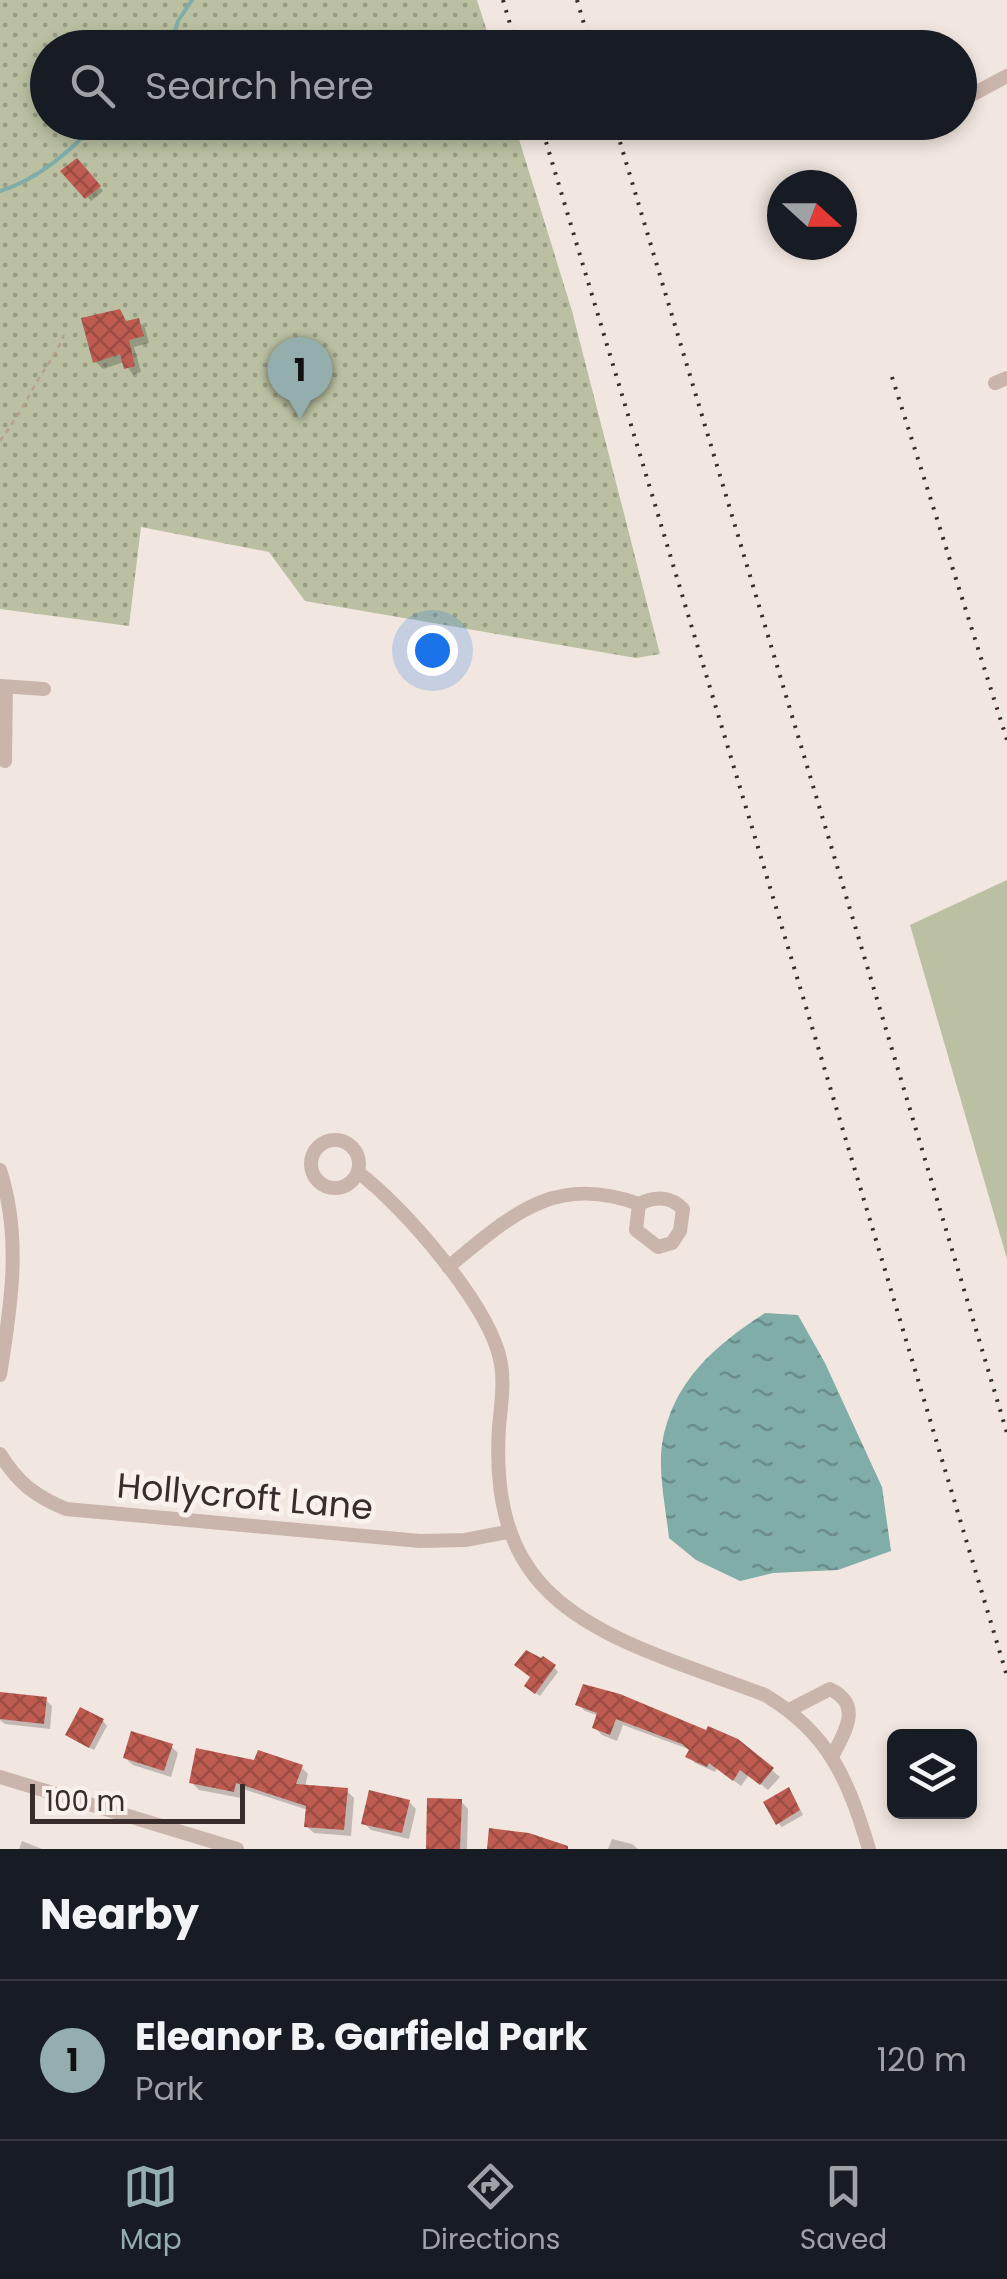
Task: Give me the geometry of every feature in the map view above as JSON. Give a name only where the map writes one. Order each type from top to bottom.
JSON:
[{"type":"street","points":[[977,92],[1007,76]]},
{"type":"street","points":[[5,761],[3,686],[44,689]]},
{"type":"street","points":[[0,1170],[14,1246],[14,1282],[0,1375]]},
{"type":"street","points":[[358,1173],[375,1185],[448,1267],[490,1326],[501,1361],[496,1466],[507,1532],[550,1594],[595,1628],[765,1696],[789,1710],[832,1755],[852,1794],[869,1849]]},
{"type":"street","points":[[448,1267],[516,1212],[554,1197],[595,1192],[640,1204]]},
{"type":"street","name":"Hollycroft Lane","points":[[0,1454],[26,1488],[66,1509],[420,1541],[465,1540],[507,1532]]},
{"type":"street","points":[[789,1710],[830,1689],[839,1694],[851,1715],[832,1755]]},
{"type":"street","points":[[0,1777],[236,1849]]},
{"type":"path","points":[[0,440],[20,415],[64,335]]},
{"type":"green space","points":[[0,0],[477,0],[487,30],[30,30],[30,140],[519,140],[572,311],[660,654],[636,658],[305,601],[269,552],[141,527],[129,626],[0,609]]},
{"type":"green space","points":[[1007,880],[1007,1259],[910,925]]},
{"type":"water","points":[[765,1313],[798,1315],[825,1363],[882,1487],[891,1551],[838,1570],[773,1573],[740,1581],[696,1560],[669,1538],[661,1455],[675,1402],[713,1352]]},
{"type":"building","points":[[77,158],[101,186],[85,199],[60,171]]},
{"type":"building","points":[[120,309],[126,321],[139,318],[144,336],[129,340],[135,366],[124,369],[120,354],[93,363],[81,318]]},
{"type":"building","points":[[526,1650],[556,1665],[535,1694],[524,1686],[530,1677],[514,1665]]},
{"type":"building","points":[[583,1684],[738,1739],[774,1768],[760,1785],[740,1770],[733,1781],[709,1763],[707,1767],[685,1757],[689,1750],[682,1744],[616,1719],[610,1735],[592,1728],[597,1713],[575,1705]]},
{"type":"building","points":[[0,1692],[47,1697],[44,1724],[0,1719]]},
{"type":"building","points":[[80,1707],[104,1719],[89,1748],[65,1735]]},
{"type":"building","points":[[131,1731],[173,1744],[164,1771],[123,1758]]},
{"type":"building","points":[[196,1748],[254,1760],[258,1750],[303,1765],[296,1784],[348,1788],[344,1830],[304,1827],[306,1806],[236,1783],[234,1792],[189,1783]]},
{"type":"building","points":[[789,1787],[800,1810],[776,1825],[763,1802]]},
{"type":"building","points":[[369,1790],[410,1800],[402,1833],[361,1824]]},
{"type":"building","points":[[427,1798],[462,1799],[460,1849],[426,1849]]},
{"type":"building","points":[[489,1828],[529,1833],[568,1849],[487,1849]]},
{"type":"waterway","points":[[175,30],[192,0]]},
{"type":"waterway","points":[[0,191],[41,172],[79,140]]},
{"type":"railway","points":[[503,0],[512,30]]},
{"type":"railway","points":[[577,0],[586,30]]},
{"type":"railway","points":[[545,140],[1007,1676]]},
{"type":"railway","points":[[619,140],[1007,1433]]},
{"type":"railway","points":[[892,377],[1007,740]]},
{"type":"place","name":"Eleanor B. Garfield Park","points":[[300,419]]}]
